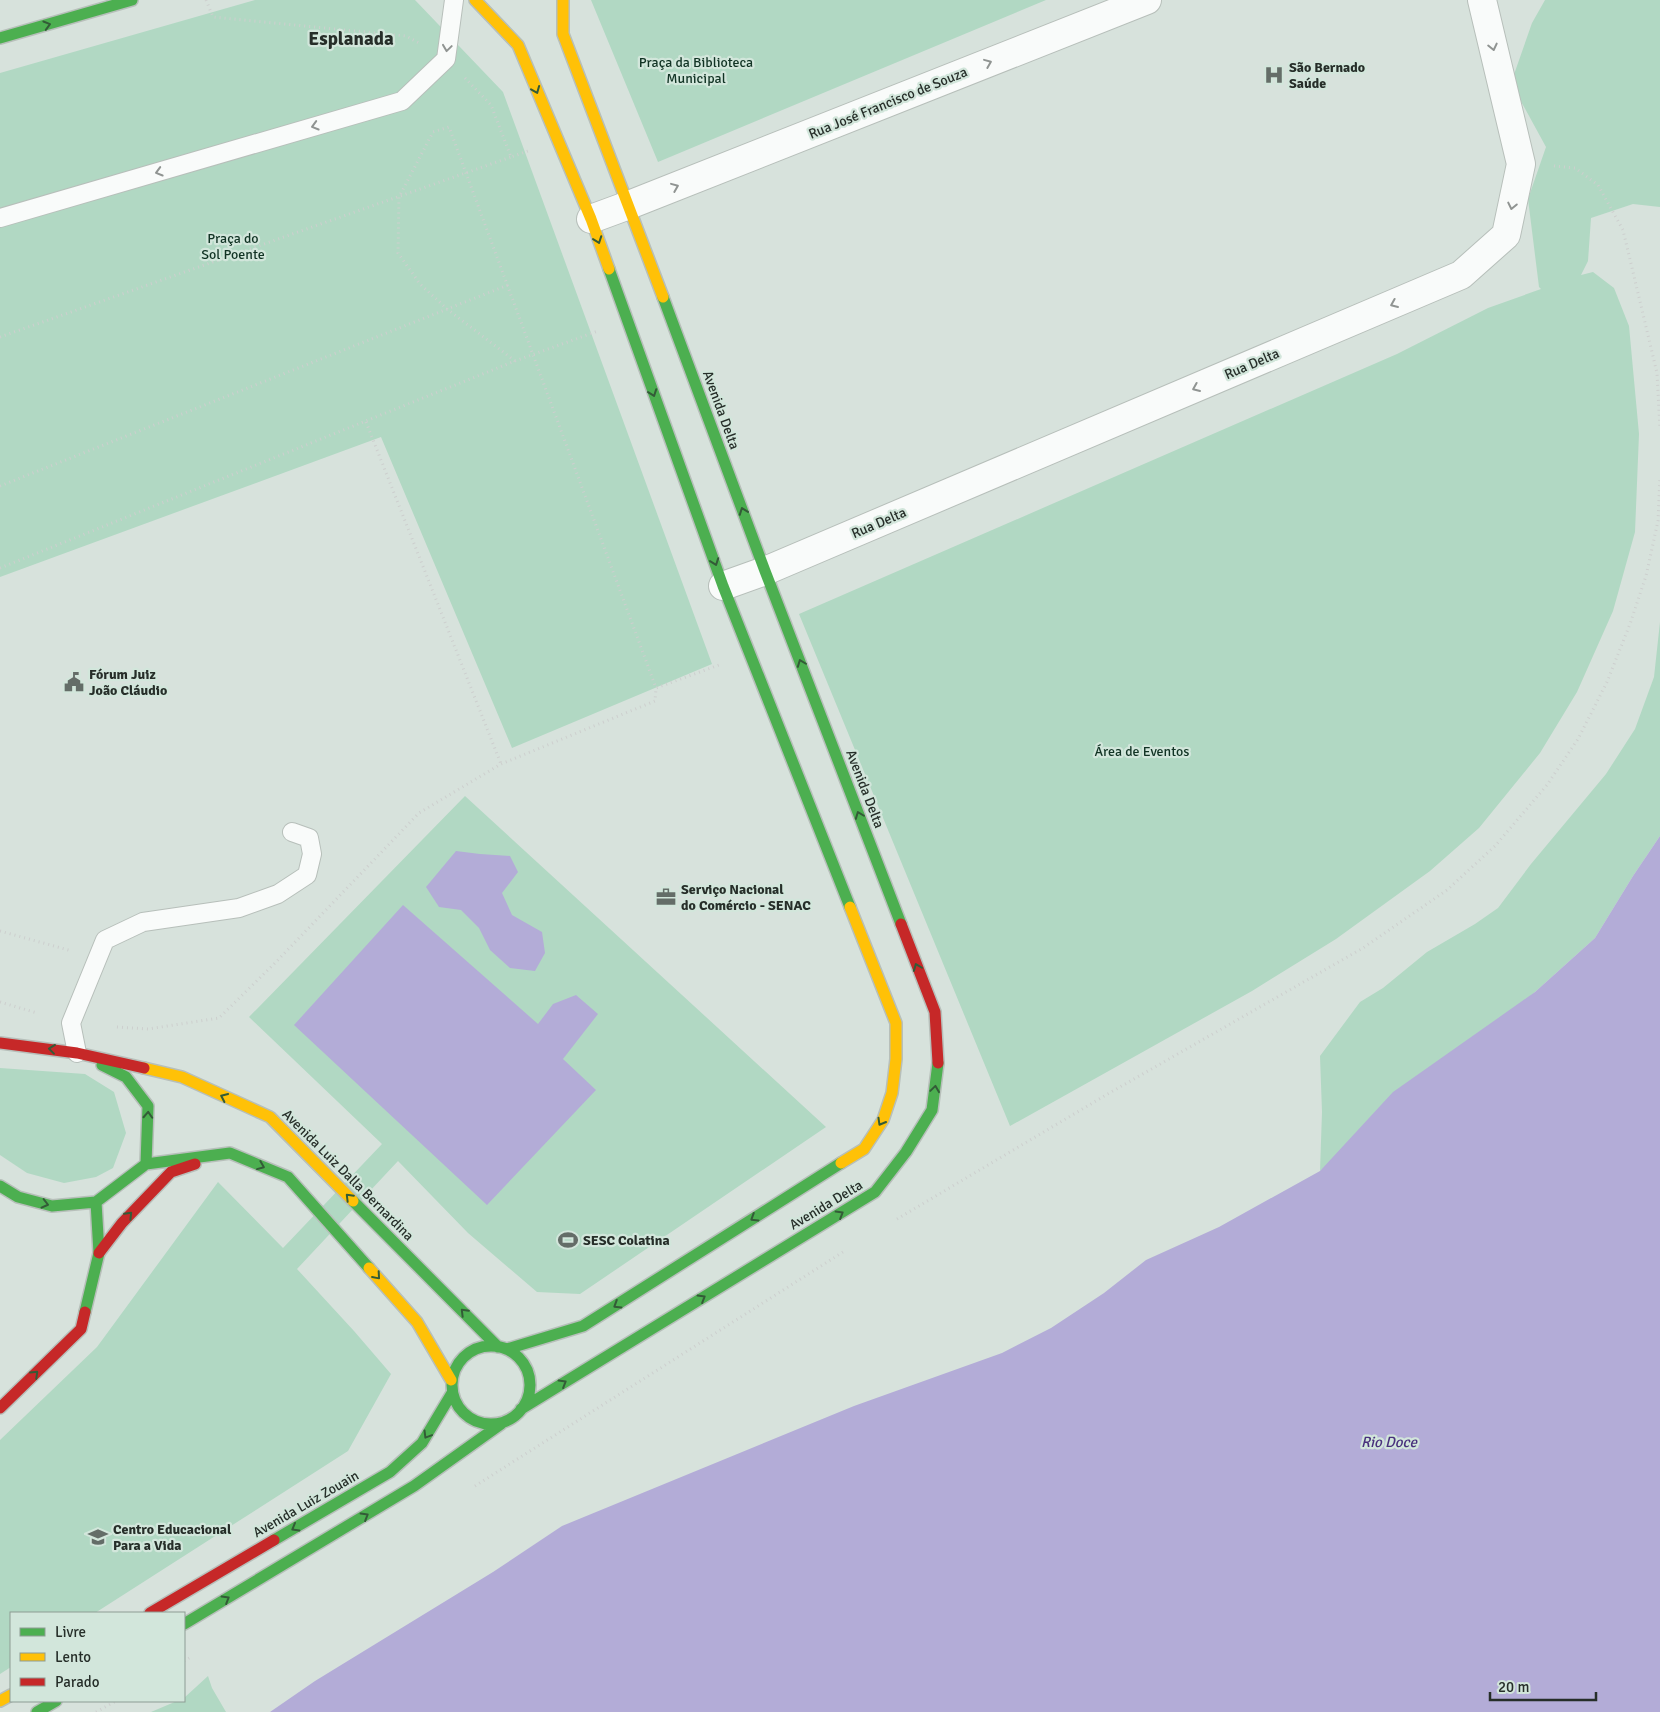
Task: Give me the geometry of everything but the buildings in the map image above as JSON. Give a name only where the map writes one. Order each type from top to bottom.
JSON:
[{"type":"street","points":[[0,38],[132,0]]},
{"type":"street","name":"Avenida Delta","points":[[475,0],[518,45],[591,219],[724,586],[896,1023],[897,1057],[894,1092],[884,1118],[864,1149],[583,1326],[502,1348]]},
{"type":"street","name":"Avenida Delta","points":[[521,1409],[875,1192],[906,1152],[932,1110],[939,1059],[935,1012],[765,571],[629,205],[563,34],[563,0]]},
{"type":"street","name":"Rua José Francisco de Souza","points":[[591,219],[1147,0]]},
{"type":"street","name":"Rua Delta","points":[[724,586],[765,571],[1462,275],[1506,235],[1520,164],[1482,0]]},
{"type":"street","name":"Avenida Luiz Dalla Bernardina","points":[[0,1043],[77,1052],[182,1077],[270,1118],[502,1348]]},
{"type":"street","points":[[77,1052],[126,1077],[148,1106],[146,1164]]},
{"type":"street","points":[[99,1253],[122,1223],[171,1172],[230,1153]]},
{"type":"street","points":[[0,1186],[18,1197],[52,1206],[96,1202],[146,1164],[230,1153],[288,1177],[417,1322],[451,1380],[456,1406],[464,1415],[476,1422],[488,1425],[501,1424]]},
{"type":"street","points":[[0,1408],[81,1329],[99,1253],[96,1202]]},
{"type":"street","points":[[185,1623],[414,1486],[521,1409],[529,1397],[529,1376],[521,1360],[502,1348],[482,1347],[467,1354],[457,1366],[451,1380]]},
{"type":"street","name":"Avenida Luiz Zouain","points":[[152,1612],[390,1472],[422,1443],[452,1393]]},
{"type":"street","points":[[37,1712],[54,1702]]},
{"type":"lane","points":[[0,218],[402,101],[446,59],[454,0]]},
{"type":"lane","points":[[77,1052],[71,1023],[105,940],[143,922],[238,908],[278,894],[306,875],[312,854],[309,838],[292,832]]},
{"type":"path","points":[[206,0],[213,17],[406,36],[446,59],[491,105],[511,157]]},
{"type":"path","points":[[0,1002],[71,1023],[148,1029],[219,1018],[275,963],[419,813],[501,764],[655,702],[656,688],[467,172],[449,127],[433,132],[399,197],[398,253],[420,284],[447,309],[515,362]]},
{"type":"path","points":[[0,337],[557,141]]},
{"type":"path","points":[[1520,164],[1575,168],[1598,185],[1623,230],[1657,373],[1660,429]]},
{"type":"path","points":[[0,486],[508,285]]},
{"type":"path","points":[[0,568],[534,354],[627,320]]},
{"type":"path","points":[[366,422],[501,764]]},
{"type":"path","points":[[875,1192],[894,1221],[1106,1095],[1363,948],[1447,890],[1494,846],[1547,785],[1578,739],[1607,682],[1630,624],[1643,584],[1658,521],[1660,477]]},
{"type":"path","points":[[656,688],[750,653]]},
{"type":"path","points":[[0,931],[98,958]]},
{"type":"path","points":[[473,1487],[851,1247]]},
{"type":"path","points":[[185,1660],[192,1656]]},
{"type":"path","points":[[96,1712],[114,1702]]},
{"type":"green space","name":"Praça do Sol Poente","points":[[255,0],[415,0],[503,92],[712,664],[512,748],[381,437],[0,577],[0,73]]},
{"type":"green space","name":"Praça da Biblioteca Municipal","points":[[591,0],[1046,0],[658,162]]},
{"type":"green space","name":"Área de Eventos","points":[[1545,0],[1660,0],[1660,207],[1633,204],[1591,218],[1588,261],[1581,275],[1593,272],[1614,288],[1629,326],[1639,434],[1635,532],[1613,611],[1577,692],[1540,753],[1479,828],[1430,871],[1336,939],[1252,991],[1010,1126],[799,614],[1397,354],[1488,308],[1541,289],[1539,287],[1528,199],[1546,147],[1511,83],[1532,23]]},
{"type":"green space","points":[[1660,622],[1660,836],[1595,938],[1535,992],[1320,1171],[1322,1112],[1320,1056],[1360,1002],[1383,988],[1427,952],[1498,908],[1531,864],[1606,774],[1635,729],[1654,677]]},
{"type":"green space","name":"SESC Colatina","points":[[465,796],[826,1127],[580,1294],[537,1292],[468,1233],[398,1161],[297,1269],[391,1374],[348,1451],[97,1612],[10,1612],[10,1668],[0,1674],[0,1440],[97,1347],[218,1182],[283,1248],[382,1144],[249,1017]]},
{"type":"green space","points":[[0,1068],[85,1074],[114,1092],[126,1133],[113,1168],[96,1177],[64,1183],[27,1173],[0,1155]]},
{"type":"green space","points":[[208,1676],[212,1688],[226,1712],[151,1712],[175,1702],[185,1702],[185,1697]]},
{"type":"water","name":"Rio Doce","points":[[1660,836],[1660,1712],[270,1712],[315,1681],[493,1572],[562,1526],[854,1406],[1002,1353],[1051,1328],[1104,1293],[1146,1260],[1219,1227],[1320,1171],[1393,1092],[1535,992],[1595,938]]},
{"type":"water","points":[[456,851],[510,856],[518,872],[502,893],[512,915],[542,932],[545,953],[535,971],[510,968],[490,950],[479,928],[461,910],[439,907],[426,887]]},
{"type":"water","points":[[403,905],[538,1024],[553,1004],[576,995],[598,1014],[563,1059],[596,1090],[487,1205],[294,1025]]},
{"type":"traffic: fast","points":[[0,38],[132,0]]},
{"type":"traffic: fast","points":[[609,269],[723,586],[850,907]]},
{"type":"traffic: fast","points":[[663,297],[765,571],[901,924]]},
{"type":"traffic: fast","points":[[521,1409],[875,1192],[906,1152],[932,1110],[938,1063]]},
{"type":"traffic: fast","points":[[102,1065],[126,1077],[148,1106],[146,1164]]},
{"type":"traffic: fast","points":[[0,1186],[18,1197],[52,1206],[96,1202],[146,1164],[230,1153],[288,1177],[369,1268]]},
{"type":"traffic: fast","points":[[507,1349],[583,1326],[841,1163]]},
{"type":"traffic: fast","points":[[353,1201],[498,1347]]},
{"type":"traffic: fast","points":[[85,1312],[99,1253],[96,1202]]},
{"type":"traffic: fast","points":[[491,1346],[506,1349],[519,1357],[527,1370],[530,1385],[527,1400],[519,1413],[506,1421],[491,1424],[476,1421],[463,1413],[455,1400],[452,1385],[455,1370],[463,1357],[476,1349],[491,1346]]},
{"type":"traffic: fast","points":[[274,1540],[390,1472],[422,1443],[452,1393]]},
{"type":"traffic: fast","points":[[185,1623],[414,1486],[501,1424]]},
{"type":"traffic: fast","points":[[37,1712],[54,1702]]},
{"type":"traffic: slow","points":[[475,0],[518,45],[591,219],[609,269]]},
{"type":"traffic: slow","points":[[563,0],[563,34],[663,297]]},
{"type":"traffic: slow","points":[[841,1163],[864,1149],[883,1120],[892,1093],[896,1059],[896,1023],[850,907]]},
{"type":"traffic: slow","points":[[144,1068],[182,1077],[270,1117],[353,1201]]},
{"type":"traffic: slow","points":[[369,1268],[417,1322],[451,1380]]},
{"type":"traffic: slow","points":[[0,1701],[10,1696]]},
{"type":"traffic: jam","points":[[901,924],[935,1012],[938,1063]]},
{"type":"traffic: jam","points":[[0,1043],[77,1053],[144,1068]]},
{"type":"traffic: jam","points":[[99,1253],[122,1223],[171,1172],[195,1164]]},
{"type":"traffic: jam","points":[[0,1408],[81,1329],[85,1312]]},
{"type":"traffic: jam","points":[[152,1612],[274,1540]]},
{"type":"place","name":"São Bernado Saúde","points":[[1274,75]]},
{"type":"place","name":"Fórum Juiz João Cláudio","points":[[74,682]]},
{"type":"place","name":"Serviço Nacional do Comércio - SENAC","points":[[666,897]]},
{"type":"place","name":"SESC Colatina","points":[[568,1240]]},
{"type":"place","name":"Centro Educacional Para a Vida","points":[[98,1537]]},
{"type":"district","name":"Esplanada","points":[[351,39]]}]
